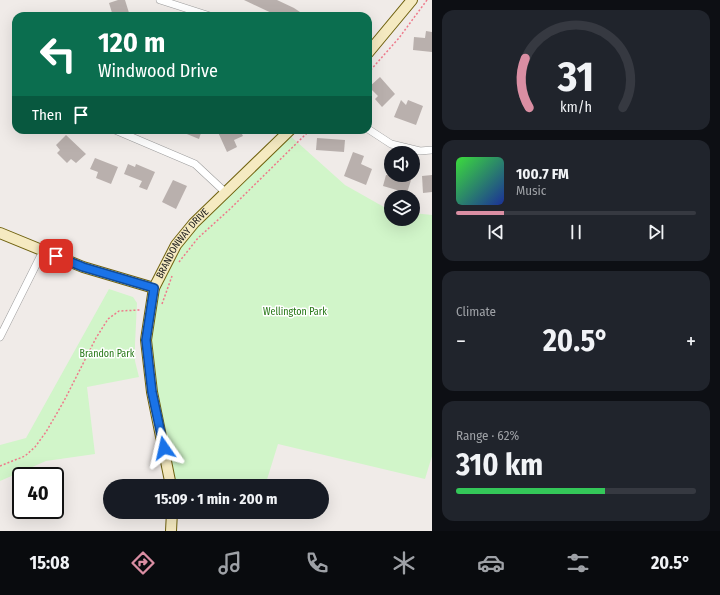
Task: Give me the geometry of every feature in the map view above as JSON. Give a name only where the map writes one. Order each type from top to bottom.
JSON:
[{"type":"street","points":[[160,0],[198,12]]},
{"type":"street","points":[[372,48],[412,0]]},
{"type":"street","points":[[372,132],[391,144],[420,150],[432,150]]},
{"type":"street","points":[[124,134],[194,164],[226,192]]},
{"type":"street","name":"BRANDONWAY DRIVE","points":[[170,479],[152,392],[146,340],[154,288],[176,245],[194,223],[286,134]]},
{"type":"street","points":[[0,233],[83,267],[154,288]]},
{"type":"street","points":[[0,337],[42,251]]},
{"type":"street","points":[[171,531],[172,519]]},
{"type":"path","points":[[372,68],[399,38],[427,0]]},
{"type":"green space","name":"Wellington Park","points":[[286,134],[288,134],[345,185],[384,207],[384,226],[420,226],[420,214],[432,215],[432,456],[425,479],[278,444],[267,479],[169,479],[146,340],[152,297],[176,245]]},
{"type":"green space","name":"Brandon Park","points":[[109,289],[133,297],[137,303],[135,361],[139,377],[87,387],[95,454],[46,461],[32,467],[12,467],[12,476],[0,481],[0,445],[26,438]]},
{"type":"building","points":[[118,0],[125,0],[129,12],[112,12],[109,3]]},
{"type":"building","points":[[244,0],[277,0],[300,12],[270,12]]},
{"type":"building","points":[[426,31],[432,32],[432,52],[413,50],[414,37],[425,38]]},
{"type":"building","points":[[380,77],[395,94],[382,107],[375,99],[378,96],[372,90],[372,84]]},
{"type":"building","points":[[401,100],[406,105],[408,100],[423,106],[416,125],[394,117]]},
{"type":"building","points":[[187,134],[201,134],[199,139]]},
{"type":"building","points":[[219,134],[242,134],[243,136],[234,140],[237,147],[227,152]]},
{"type":"building","points":[[66,135],[86,154],[76,163],[71,159],[67,163],[57,153],[60,150],[56,145]]},
{"type":"building","points":[[317,138],[345,140],[344,152],[316,150]]},
{"type":"building","points":[[353,152],[364,156],[361,164],[372,169],[366,185],[344,176]]},
{"type":"building","points":[[95,158],[118,167],[111,184],[96,178],[98,172],[90,169]]},
{"type":"building","points":[[128,164],[135,167],[136,164],[155,172],[147,190],[139,187],[142,181],[124,174]]},
{"type":"building","points":[[432,175],[432,192],[423,193],[422,176]]},
{"type":"building","points":[[173,180],[187,186],[176,209],[162,202]]},
{"type":"building","points":[[384,182],[410,182],[408,190],[397,190],[383,186]]},
{"type":"route","points":[[56,256],[83,267],[154,288],[146,340],[152,392],[164,448]]}]
